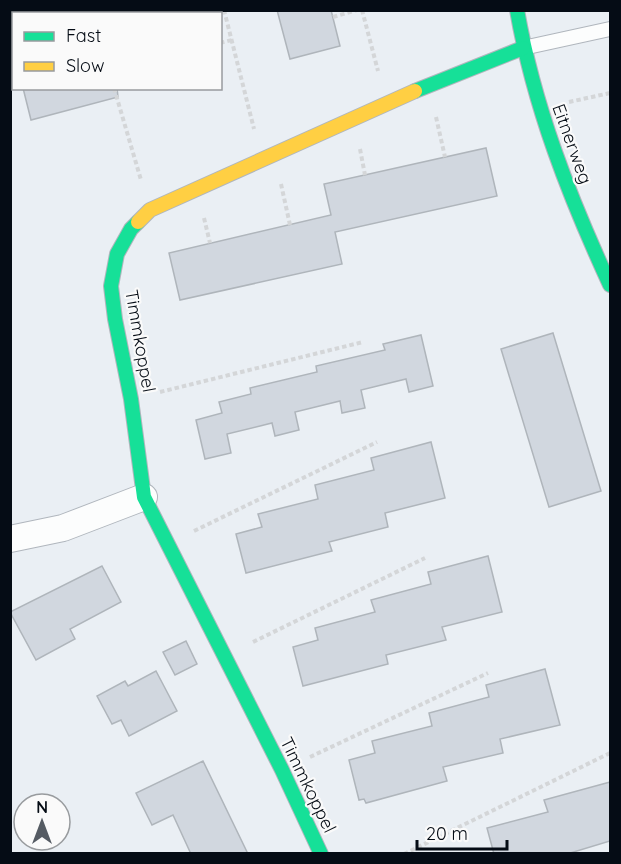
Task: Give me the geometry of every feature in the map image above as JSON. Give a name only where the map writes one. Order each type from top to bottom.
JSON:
[{"type":"street","name":"Eitnerweg","points":[[517,10],[523,48],[539,108],[585,232],[610,285]]},
{"type":"street","name":"Timmkoppel","points":[[321,854],[282,770],[144,497],[131,399],[115,319],[111,286],[117,254],[131,229],[150,210],[386,102],[523,48]]},
{"type":"street","points":[[10,539],[63,528],[144,497]]},
{"type":"lane","points":[[523,48],[610,29]]},
{"type":"path","points":[[224,10],[290,225]]},
{"type":"path","points":[[333,17],[360,10],[386,102]]},
{"type":"path","points":[[222,42],[232,40]]},
{"type":"path","points":[[429,85],[445,157]]},
{"type":"path","points":[[115,90],[150,210]]},
{"type":"path","points":[[539,108],[610,93]]},
{"type":"path","points":[[131,399],[363,342]]},
{"type":"path","points":[[167,545],[377,442]]},
{"type":"path","points":[[224,656],[425,558]]},
{"type":"path","points":[[282,770],[488,673]]},
{"type":"path","points":[[404,854],[610,753]]},
{"type":"building","points":[[277,10],[331,10],[340,46],[290,59]]},
{"type":"building","points":[[24,90],[117,90],[118,97],[31,120]]},
{"type":"building","points":[[486,148],[497,196],[335,232],[342,264],[180,300],[169,253],[331,215],[324,184]]},
{"type":"building","points":[[553,333],[601,491],[549,507],[501,349]]},
{"type":"building","points":[[421,335],[433,386],[409,392],[406,379],[361,390],[365,408],[342,413],[340,401],[295,412],[299,430],[275,436],[272,423],[227,434],[231,453],[205,459],[196,420],[222,413],[219,402],[251,394],[250,388],[317,372],[316,366],[385,350],[383,344]]},
{"type":"building","points":[[431,442],[445,498],[385,513],[388,527],[329,542],[332,551],[246,573],[236,534],[262,527],[258,514],[318,499],[315,485],[374,470],[371,458]]},
{"type":"building","points":[[488,556],[502,612],[442,627],[446,640],[386,655],[388,664],[303,686],[293,647],[318,640],[315,628],[375,612],[371,600],[431,584],[428,572]]},
{"type":"building","points":[[102,566],[121,602],[70,629],[75,639],[36,660],[10,612]]},
{"type":"building","points":[[186,641],[197,664],[175,675],[163,652]]},
{"type":"building","points":[[545,669],[560,725],[500,739],[503,753],[443,767],[447,781],[366,803],[364,799],[359,800],[349,760],[375,753],[372,741],[432,726],[429,713],[489,697],[486,685]]},
{"type":"building","points":[[156,671],[177,711],[129,736],[121,720],[112,724],[97,696],[125,681],[128,686]]},
{"type":"building","points":[[203,761],[248,854],[191,854],[173,815],[152,825],[136,793]]},
{"type":"building","points":[[610,782],[610,841],[567,854],[494,854],[487,828],[548,812],[544,800]]},
{"type":"traffic: fast","points":[[517,10],[533,81],[554,150],[610,285]]},
{"type":"traffic: fast","points":[[415,91],[523,48]]},
{"type":"traffic: fast","points":[[138,222],[131,229],[117,254],[111,286],[115,319],[131,399],[144,497],[282,770],[321,854]]},
{"type":"traffic: slow","points":[[138,222],[150,210],[415,91]]}]
